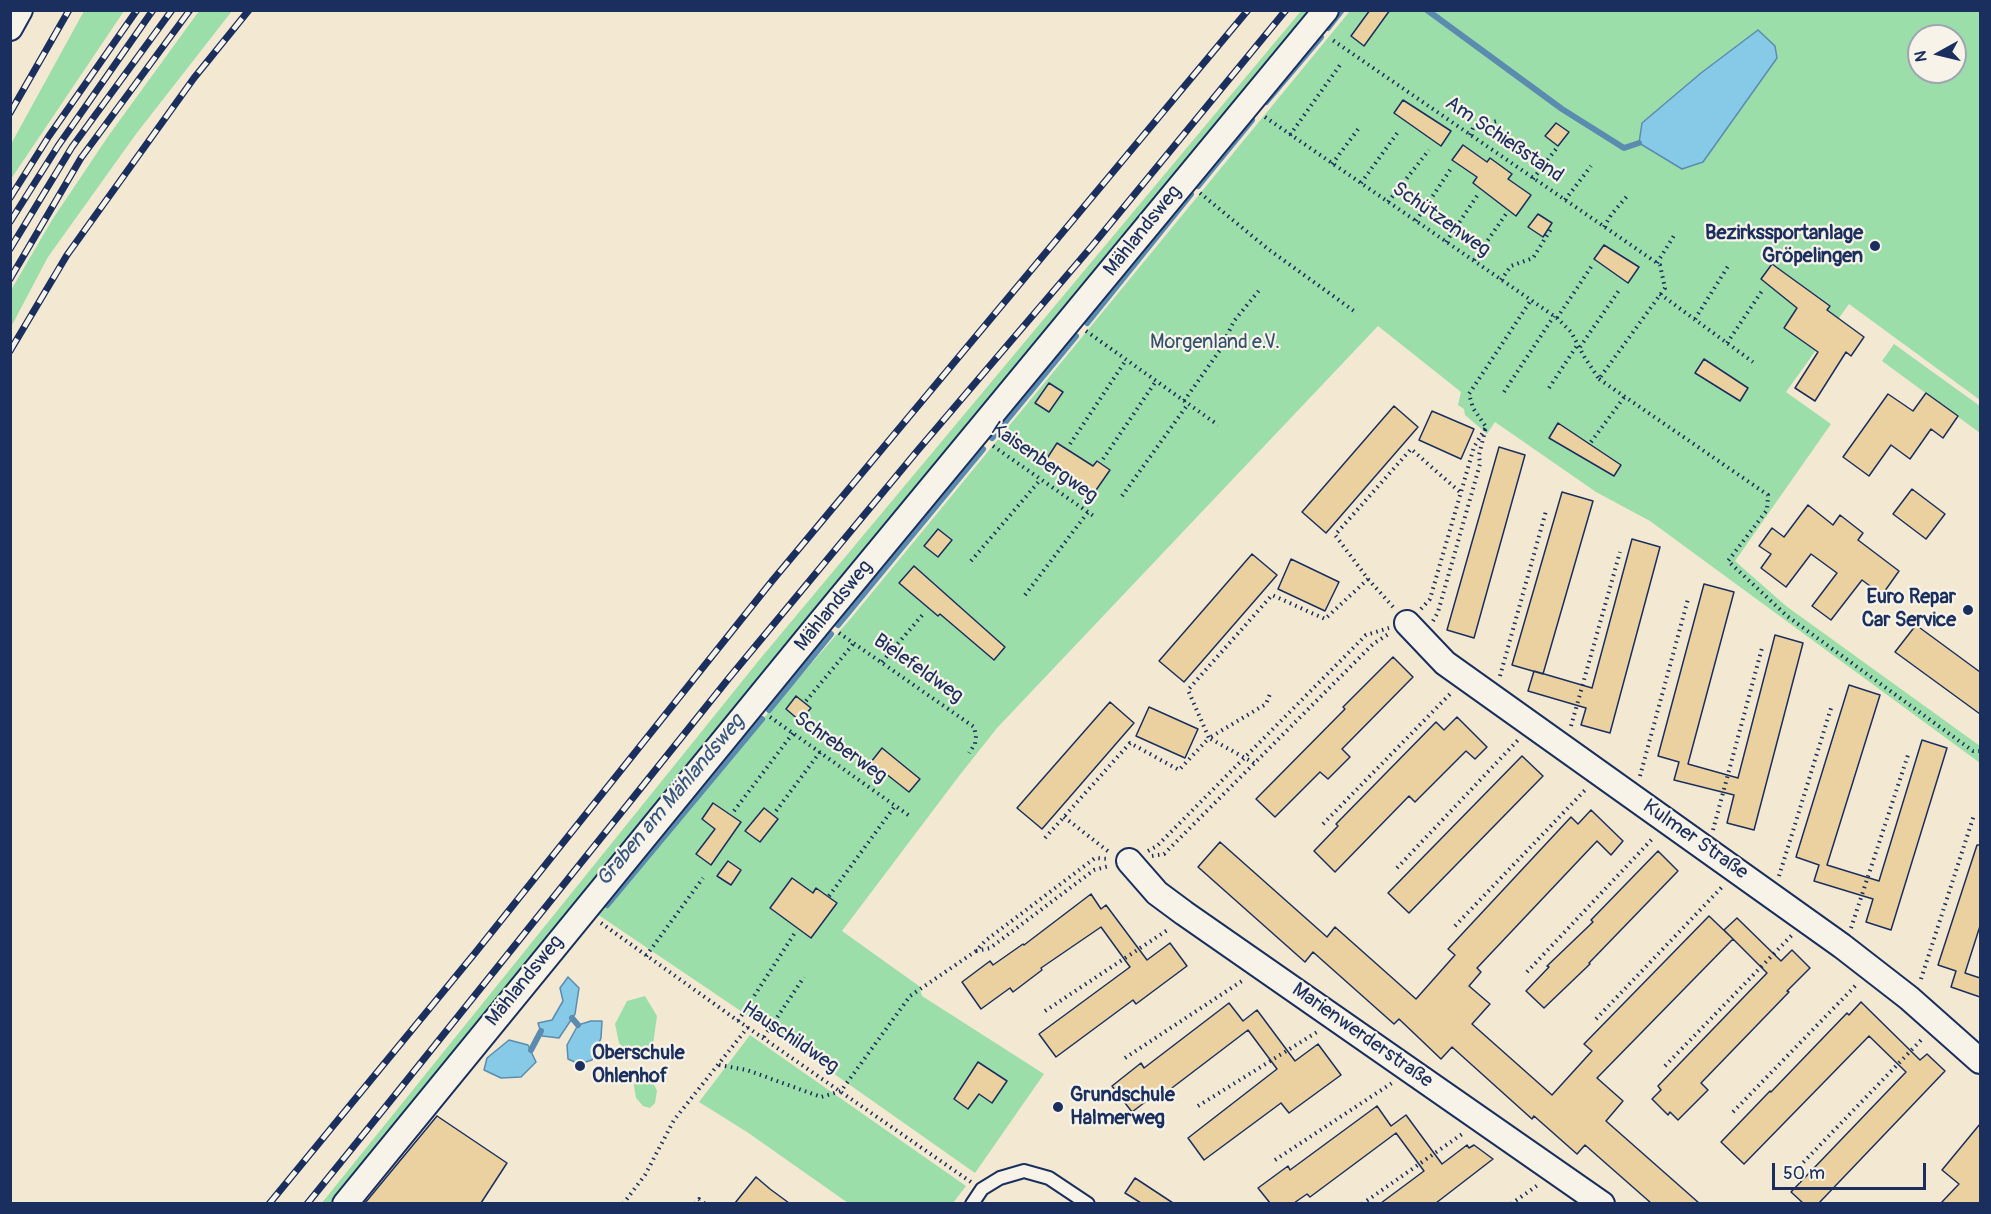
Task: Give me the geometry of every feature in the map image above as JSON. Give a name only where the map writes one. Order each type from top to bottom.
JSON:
[{"type":"street","points":[[10,28],[20,10]]},
{"type":"street","name":"Mählandsweg","points":[[345,1203],[583,910],[1321,17]]},
{"type":"street","name":"Kulmer Straße","points":[[1401,616],[1445,663],[1842,946],[1909,998],[1980,1061]]},
{"type":"street","name":"Marienwerderstraße","points":[[1129,861],[1157,893],[1184,913],[1602,1203]]},
{"type":"lane","points":[[972,1203],[982,1190],[1000,1178],[1024,1171],[1049,1178],[1088,1203]]},
{"type":"path","name":"Am Schießstand","points":[[1321,17],[1333,41],[1657,263]]},
{"type":"path","points":[[1290,135],[1340,65]]},
{"type":"path","name":"Schützenweg","points":[[1247,104],[1556,317],[1571,332],[1599,379],[1768,495],[1767,510],[1728,561],[1787,616],[1973,751],[1980,751]]},
{"type":"path","points":[[1470,135],[1473,128],[1500,120]]},
{"type":"path","points":[[1332,164],[1359,128]]},
{"type":"path","points":[[1361,183],[1398,132]]},
{"type":"path","points":[[1533,179],[1556,148]]},
{"type":"path","points":[[1388,202],[1429,150]]},
{"type":"path","points":[[1416,221],[1452,166]]},
{"type":"path","points":[[1565,201],[1591,166]]},
{"type":"path","points":[[1185,181],[1268,249],[1354,311]]},
{"type":"path","points":[[1446,242],[1479,194]]},
{"type":"path","points":[[1604,227],[1628,195]]},
{"type":"path","points":[[1473,261],[1506,214]]},
{"type":"path","points":[[1501,280],[1511,266],[1533,258],[1551,229]]},
{"type":"path","points":[[1599,379],[1665,288],[1660,265],[1657,263],[1675,234]]},
{"type":"path","points":[[1695,319],[1731,263]]},
{"type":"path","points":[[1504,392],[1593,264]]},
{"type":"path","points":[[1122,496],[1220,350],[1234,321],[1261,288]]},
{"type":"path","points":[[1549,388],[1620,289]]},
{"type":"path","points":[[1728,343],[1762,291]]},
{"type":"path","points":[[1660,294],[1753,362]]},
{"type":"path","points":[[1424,640],[1438,612],[1480,464],[1479,455],[1486,428],[1473,408],[1469,394],[1531,300]]},
{"type":"path","points":[[1070,320],[1218,425]]},
{"type":"path","points":[[1070,444],[1126,360]]},
{"type":"path","points":[[1103,459],[1156,381]]},
{"type":"path","points":[[1591,442],[1625,396]]},
{"type":"path","points":[[719,1065],[747,1070],[821,1097],[841,1091],[910,996],[976,951],[985,941],[1095,858],[1129,861],[1157,846],[1366,635],[1430,599],[1474,447],[1486,428]]},
{"type":"path","name":"Kaisenbergweg","points":[[975,434],[1095,517]]},
{"type":"path","points":[[1401,616],[1368,579],[1335,535],[1411,448],[1461,492]]},
{"type":"path","points":[[971,561],[1041,479]]},
{"type":"path","points":[[1494,697],[1546,511]]},
{"type":"path","points":[[1025,595],[1088,512]]},
{"type":"path","points":[[1563,746],[1572,723],[1620,552]]},
{"type":"path","points":[[1254,763],[1209,738],[1188,690],[1272,595],[1324,619],[1368,579]]},
{"type":"path","points":[[1634,797],[1688,599]]},
{"type":"path","points":[[882,662],[925,612]]},
{"type":"path","points":[[976,951],[990,948],[1094,870],[1164,854],[1401,616]]},
{"type":"path","name":"Bielefeldweg","points":[[822,620],[974,727],[975,744],[969,753]]},
{"type":"path","points":[[806,700],[854,643]]},
{"type":"path","points":[[1704,847],[1715,828],[1762,648]]},
{"type":"path","points":[[1323,824],[1449,695],[1464,676]]},
{"type":"path","points":[[1045,838],[1130,743],[1179,770],[1209,738],[1266,704],[1270,694]]},
{"type":"path","name":"Schreberweg","points":[[753,704],[910,817]]},
{"type":"path","points":[[1769,893],[1778,879],[1832,705]]},
{"type":"path","points":[[1397,868],[1532,724]]},
{"type":"path","points":[[734,812],[793,733]]},
{"type":"path","points":[[776,811],[820,752]]},
{"type":"path","points":[[1842,946],[1850,932],[1909,752]]},
{"type":"path","points":[[1455,926],[1587,789],[1598,771]]},
{"type":"path","points":[[829,896],[896,806]]},
{"type":"path","points":[[1909,998],[1919,984],[1974,815]]},
{"type":"path","points":[[1064,817],[1103,849],[1129,861]]},
{"type":"path","points":[[1527,972],[1667,821]]},
{"type":"path","points":[[1596,1018],[1737,870]]},
{"type":"path","points":[[646,956],[703,878]]},
{"type":"path","name":"Hauschildweg","points":[[583,910],[738,1021],[982,1190]]},
{"type":"path","points":[[1045,1011],[1169,929],[1184,913]]},
{"type":"path","points":[[1665,1066],[1805,919]]},
{"type":"path","points":[[738,1021],[796,931]]},
{"type":"path","points":[[1125,1058],[1244,980],[1258,965]]},
{"type":"path","points":[[1733,1112],[1871,969]]},
{"type":"path","points":[[764,1037],[804,977]]},
{"type":"path","points":[[1198,1106],[1316,1034],[1333,1015]]},
{"type":"path","points":[[1795,1171],[1923,1038],[1936,1021]]},
{"type":"path","points":[[623,1203],[645,1175],[674,1120],[748,1027]]},
{"type":"path","points":[[1275,1160],[1389,1086],[1408,1068]]},
{"type":"path","points":[[1362,1203],[1461,1136],[1480,1118]]},
{"type":"path","points":[[1511,1203],[1534,1188],[1554,1170]]},
{"type":"path","points":[[695,1203],[699,1199],[705,1203]]},
{"type":"green space","points":[[84,11],[124,11],[11,179],[11,144]]},
{"type":"green space","points":[[199,11],[232,11],[136,134],[48,257],[11,327],[11,290],[52,220],[109,135]]},
{"type":"green space","points":[[1301,11],[1317,11],[335,1203],[321,1204],[760,659]]},
{"type":"green space","name":"Morgenland e.V.","points":[[1350,11],[1980,11],[1980,400],[1849,304],[1786,392],[1831,424],[1735,561],[1786,606],[1980,746],[1980,763],[1650,521],[1596,492],[1495,422],[1487,434],[1465,415],[1464,409],[1458,405],[1461,392],[1378,326],[997,728],[842,931],[919,986],[922,996],[1044,1074],[975,1173],[840,1078],[594,912],[852,617]]},
{"type":"green space","points":[[1894,344],[1980,406],[1980,433],[1882,361]]},
{"type":"green space","points":[[645,996],[657,1016],[652,1052],[635,1060],[619,1043],[615,1024],[627,1001]]},
{"type":"green space","points":[[750,1035],[966,1186],[953,1203],[848,1203],[747,1132],[699,1102]]},
{"type":"green space","points":[[643,1074],[652,1080],[657,1091],[655,1103],[650,1108],[643,1106],[636,1098],[634,1086],[636,1075]]},
{"type":"water","points":[[1758,30],[1775,46],[1777,58],[1703,162],[1682,169],[1639,143],[1642,123],[1701,73]]},
{"type":"water","points":[[568,977],[579,988],[575,1014],[559,1038],[542,1036],[538,1023],[552,1020],[563,1001],[560,988]]},
{"type":"water","points":[[591,1021],[602,1021],[601,1038],[592,1060],[579,1064],[568,1059],[567,1045],[578,1025]]},
{"type":"water","points":[[509,1040],[528,1045],[536,1062],[521,1077],[501,1078],[484,1070],[487,1058]]},
{"type":"building","points":[[1370,10],[1390,10],[1364,46],[1351,36]]},
{"type":"building","points":[[1403,100],[1451,131],[1441,146],[1394,113]]},
{"type":"building","points":[[1556,123],[1569,132],[1558,146],[1545,136]]},
{"type":"building","points":[[1463,145],[1487,162],[1490,158],[1512,174],[1508,179],[1531,195],[1516,216],[1473,183],[1477,177],[1452,160]]},
{"type":"building","points":[[1538,214],[1552,223],[1543,237],[1528,227]]},
{"type":"building","points":[[1604,245],[1639,267],[1628,283],[1594,259]]},
{"type":"building","points":[[1772,264],[1830,306],[1827,310],[1864,337],[1851,356],[1846,352],[1815,401],[1795,388],[1818,352],[1784,328],[1797,308],[1761,279]]},
{"type":"building","points":[[1704,359],[1748,388],[1740,401],[1695,373]]},
{"type":"building","points":[[1049,383],[1063,392],[1049,412],[1035,403]]},
{"type":"building","points":[[1926,393],[1958,416],[1943,438],[1931,429],[1910,459],[1891,445],[1869,476],[1843,457],[1888,394],[1913,411]]},
{"type":"building","points":[[1394,406],[1418,427],[1326,533],[1302,512]]},
{"type":"building","points":[[1432,411],[1474,429],[1461,459],[1419,440]]},
{"type":"building","points":[[1558,423],[1621,465],[1614,476],[1549,438]]},
{"type":"building","points":[[1057,443],[1093,466],[1097,461],[1110,470],[1094,493],[1046,460]]},
{"type":"building","points":[[1499,447],[1525,455],[1474,638],[1447,630]]},
{"type":"building","points":[[1912,489],[1945,514],[1926,539],[1893,514]]},
{"type":"building","points":[[1562,492],[1593,501],[1543,674],[1512,665]]},
{"type":"building","points":[[1808,505],[1833,525],[1840,515],[1863,533],[1858,540],[1899,571],[1882,595],[1862,580],[1831,620],[1812,606],[1837,573],[1811,554],[1786,587],[1761,568],[1771,554],[1759,546],[1772,528],[1784,537]]},
{"type":"building","points":[[938,529],[952,540],[938,557],[924,546]]},
{"type":"building","points":[[1632,539],[1660,547],[1610,733],[1581,725],[1586,708],[1528,691],[1534,671],[1592,688]]},
{"type":"building","points":[[1252,554],[1277,575],[1184,682],[1159,661]]},
{"type":"building","points":[[1291,559],[1339,582],[1325,611],[1278,589]]},
{"type":"building","points":[[914,566],[1005,647],[994,660],[899,583]]},
{"type":"building","points":[[1704,584],[1734,592],[1688,764],[1738,778],[1775,635],[1803,643],[1754,830],[1727,823],[1734,795],[1674,780],[1679,762],[1658,756]]},
{"type":"building","points":[[1916,625],[1980,672],[1980,714],[1895,652]]},
{"type":"building","points":[[1393,657],[1413,677],[1342,749],[1350,757],[1328,779],[1320,772],[1275,817],[1256,799]]},
{"type":"building","points":[[1849,685],[1880,695],[1827,865],[1879,881],[1922,740],[1947,748],[1891,930],[1866,922],[1873,899],[1814,881],[1819,865],[1796,857]]},
{"type":"building","points":[[796,696],[811,708],[800,721],[786,709]]},
{"type":"building","points":[[1110,702],[1134,723],[1042,829],[1017,808]]},
{"type":"building","points":[[1149,707],[1198,729],[1185,758],[1136,736]]},
{"type":"building","points":[[1457,717],[1487,747],[1475,759],[1466,751],[1415,802],[1409,796],[1335,872],[1314,851],[1338,826],[1336,824],[1436,722],[1444,730]]},
{"type":"building","points":[[882,748],[920,779],[909,792],[871,762]]},
{"type":"building","points":[[1522,756],[1543,776],[1409,913],[1388,893]]},
{"type":"building","points":[[713,803],[741,822],[711,865],[696,854],[715,829],[702,819]]},
{"type":"building","points":[[764,808],[778,819],[760,842],[745,831]]},
{"type":"building","points":[[1591,810],[1623,841],[1611,855],[1597,841],[1477,968],[1481,972],[1469,986],[1490,1004],[1472,1024],[1552,1095],[1592,1051],[1584,1044],[1709,916],[1733,939],[1597,1078],[1623,1101],[1606,1121],[1699,1203],[1651,1203],[1585,1145],[1577,1154],[1534,1116],[1532,1119],[1452,1047],[1441,1059],[1399,1019],[1394,1024],[1313,952],[1305,962],[1198,867],[1220,842],[1327,937],[1335,927],[1416,999],[1455,955],[1448,949],[1571,817],[1578,824]]},
{"type":"building","points":[[1977,845],[1980,845],[1980,926],[1965,973],[1980,978],[1980,997],[1951,987],[1956,971],[1938,965]]},
{"type":"building","points":[[1658,851],[1678,871],[1590,964],[1544,1008],[1526,991],[1549,967],[1547,966],[1593,922],[1591,920]]},
{"type":"building","points":[[728,861],[741,870],[731,885],[717,876]]},
{"type":"building","points":[[792,878],[813,893],[816,888],[837,903],[811,938],[770,908]]},
{"type":"building","points":[[1091,894],[1101,909],[1106,905],[1147,960],[1170,943],[1187,966],[1136,1004],[1133,1000],[1056,1057],[1039,1034],[1130,967],[1101,927],[1041,968],[1042,970],[1013,992],[1010,988],[981,1009],[962,982],[990,961],[993,965],[1024,945]]},
{"type":"building","points":[[1737,918],[1781,961],[1792,950],[1810,968],[1701,1083],[1708,1090],[1678,1120],[1670,1112],[1668,1115],[1652,1099],[1661,1090],[1658,1086],[1767,973],[1724,930]]},
{"type":"building","points":[[1861,1002],[1920,1060],[1927,1054],[1945,1071],[1819,1203],[1803,1203],[1791,1192],[1906,1072],[1869,1036],[1744,1164],[1721,1142],[1847,1013],[1849,1015]]},
{"type":"building","points":[[1229,1003],[1243,1021],[1257,1010],[1295,1061],[1318,1044],[1341,1075],[1289,1113],[1281,1103],[1204,1160],[1188,1138],[1277,1069],[1248,1030],[1164,1094],[1161,1090],[1132,1112],[1112,1086],[1141,1063],[1144,1068]]},
{"type":"building","points":[[978,1062],[1007,1081],[992,1103],[979,1094],[968,1109],[954,1099]]},
{"type":"building","points":[[1377,1106],[1391,1126],[1406,1115],[1442,1164],[1467,1145],[1469,1148],[1474,1145],[1493,1159],[1436,1203],[1381,1203],[1424,1171],[1396,1133],[1310,1197],[1307,1194],[1294,1203],[1270,1203],[1258,1188],[1288,1166],[1290,1170]]},
{"type":"building","points":[[437,1116],[507,1163],[481,1203],[365,1203]]},
{"type":"building","points":[[1980,1124],[1980,1203],[1941,1203],[1959,1184],[1942,1170]]},
{"type":"building","points":[[756,1177],[770,1189],[789,1203],[735,1203]]},
{"type":"building","points":[[1135,1178],[1173,1203],[1141,1203],[1125,1193]]},
{"type":"waterway","name":"Graben am Mählandsweg","points":[[1328,28],[1342,10]]},
{"type":"waterway","points":[[1427,10],[1562,109],[1624,148],[1639,143]]},
{"type":"waterway","name":"Graben am Mählandsweg","points":[[1266,102],[1321,37]]},
{"type":"waterway","name":"Graben am Mählandsweg","points":[[1198,186],[1252,120]]},
{"type":"waterway","name":"Graben am Mählandsweg","points":[[1087,323],[1191,194]]},
{"type":"waterway","name":"Graben am Mählandsweg","points":[[992,438],[1076,336]]},
{"type":"waterway","name":"Graben am Mählandsweg","points":[[838,625],[983,449]]},
{"type":"waterway","name":"Graben am Mählandsweg","points":[[769,710],[831,634]]},
{"type":"waterway","name":"Graben am Mählandsweg","points":[[607,905],[762,719]]},
{"type":"waterway","points":[[572,1018],[578,1025]]},
{"type":"waterway","points":[[531,1050],[541,1031]]},
{"type":"railway","points":[[10,113],[69,10]]},
{"type":"railway","points":[[10,198],[49,136],[137,10]]},
{"type":"railway","points":[[10,222],[58,146],[153,10]]},
{"type":"railway","points":[[10,249],[72,147],[172,10]]},
{"type":"railway","points":[[10,279],[81,158],[190,10]]},
{"type":"railway","points":[[10,351],[67,255],[194,78],[249,10]]},
{"type":"railway","points":[[269,1204],[475,953],[772,581],[1248,10]]},
{"type":"railway","points":[[307,1204],[729,678],[918,450],[1092,246],[1286,10]]},
{"type":"place","name":"Bezirkssportanlage Gröpelingen","points":[[1875,246]]},
{"type":"place","name":"Euro Repar Car Service","points":[[1968,610]]},
{"type":"place","name":"Oberschule Ohlenhof","points":[[580,1066]]},
{"type":"place","name":"Grundschule Halmerweg","points":[[1058,1107]]}]
